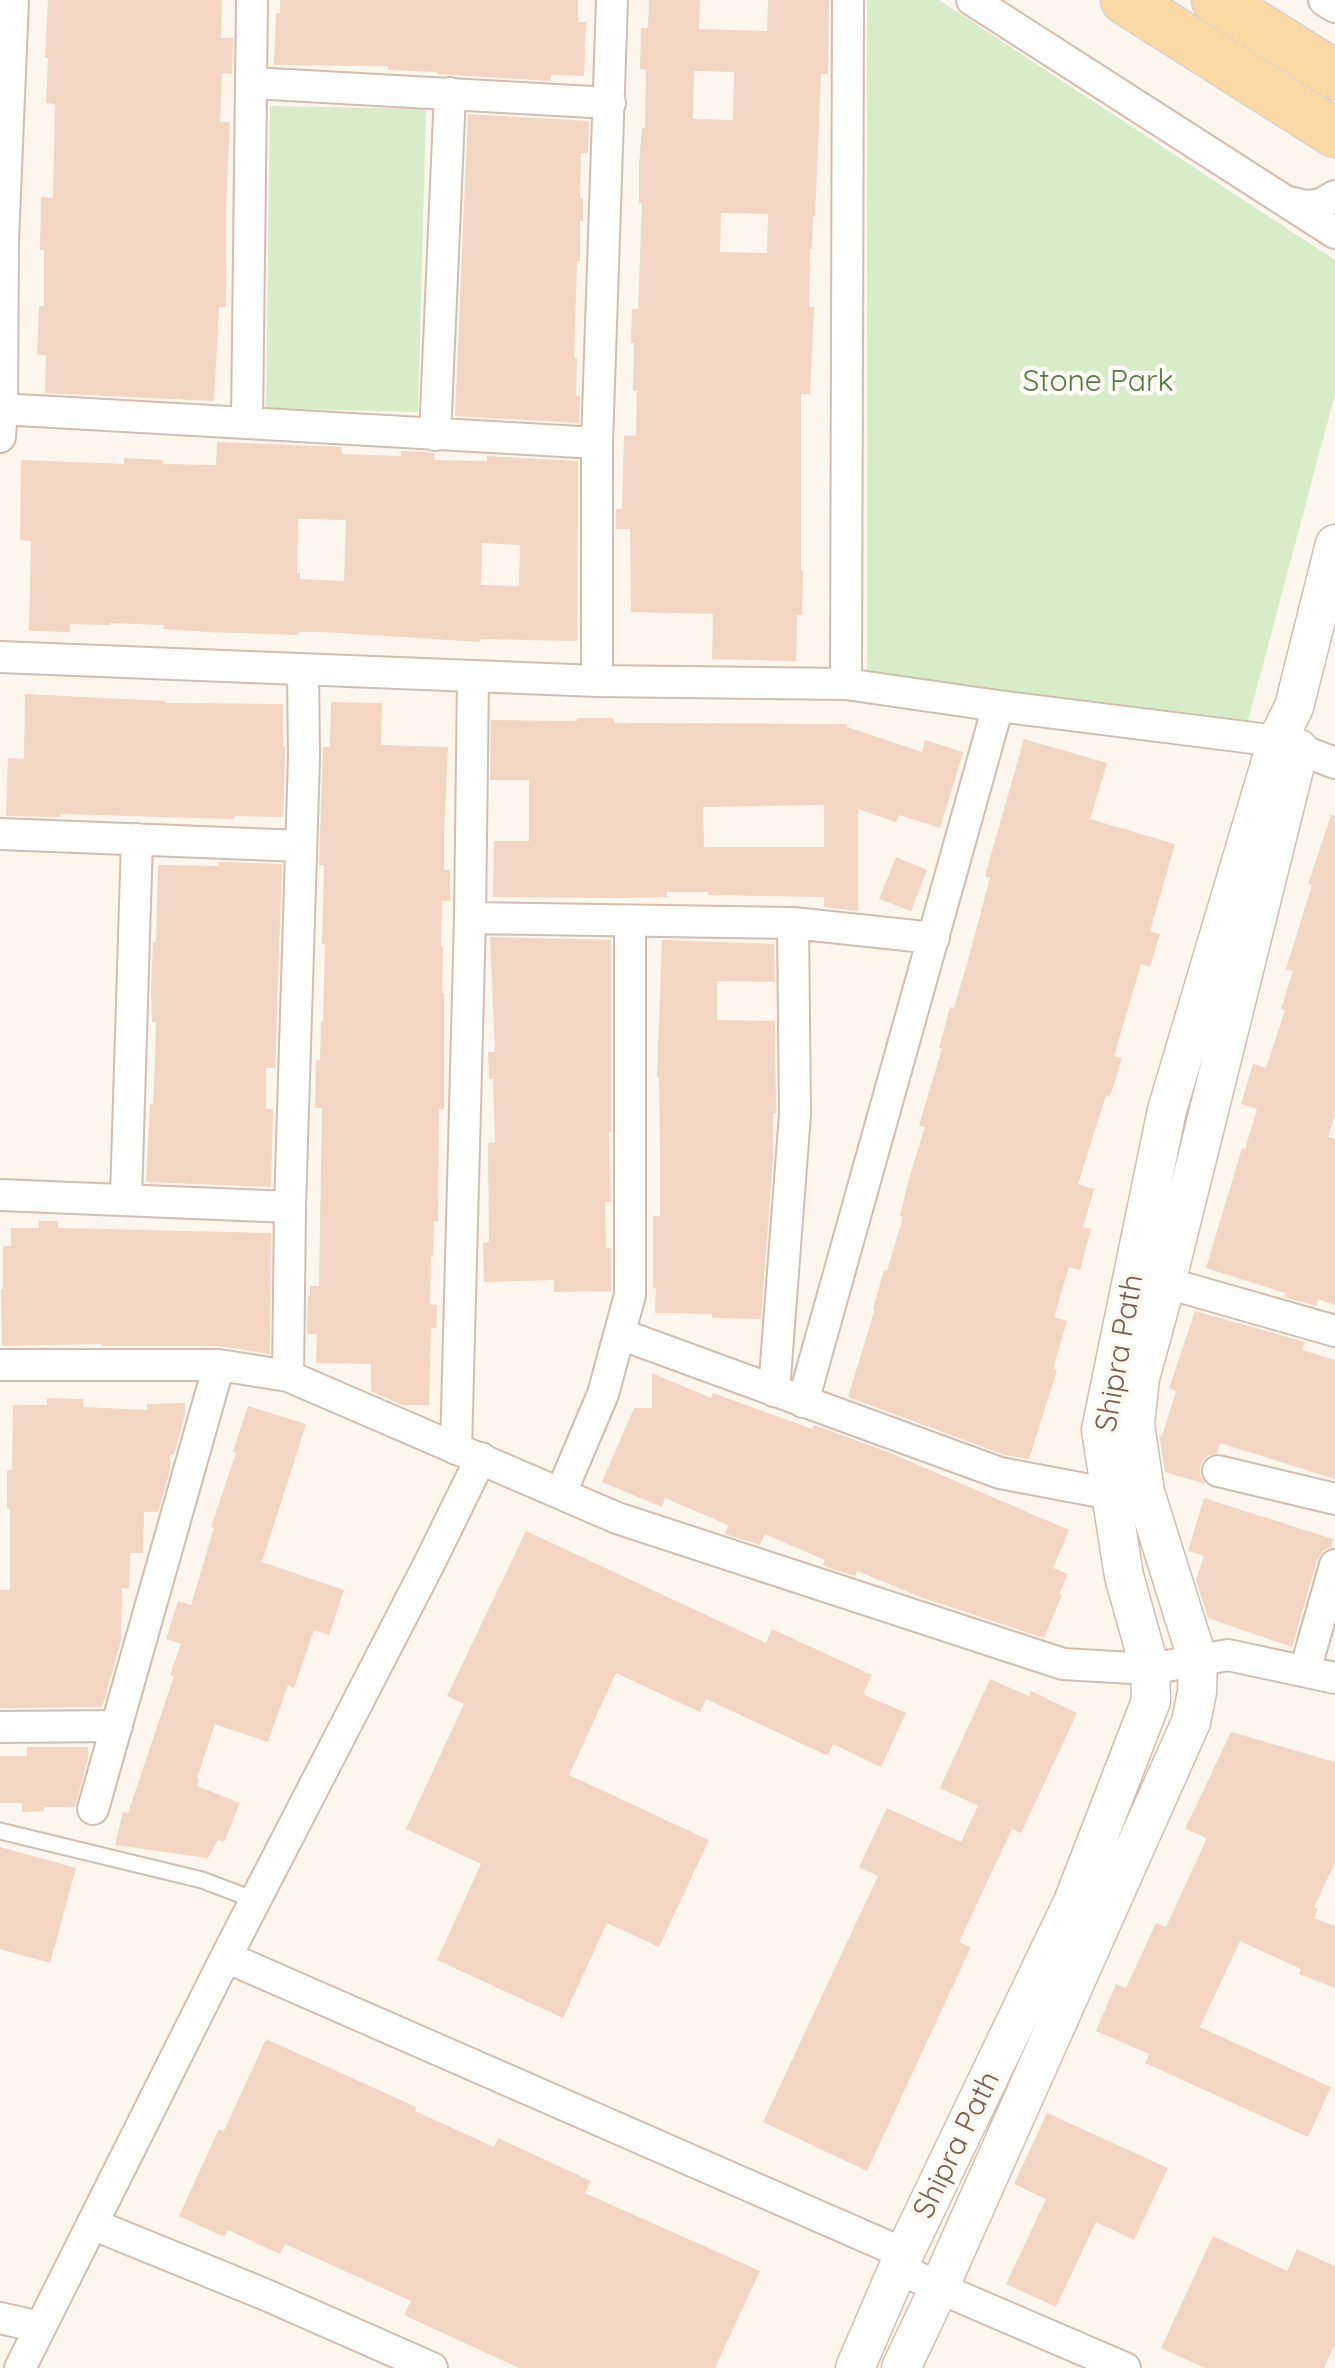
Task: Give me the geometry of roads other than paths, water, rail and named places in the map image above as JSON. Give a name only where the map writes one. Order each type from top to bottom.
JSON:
[{"type":"main road","points":[[1125,0],[1332,135]]},
{"type":"main road","points":[[1216,0],[1335,75]]},
{"type":"street","points":[[13,0],[1,241],[1,418],[247,423],[597,443]]},
{"type":"street","points":[[247,423],[252,0]]},
{"type":"street","points":[[598,681],[597,443],[612,0]]},
{"type":"street","points":[[846,684],[848,0]]},
{"type":"street","points":[[972,0],[1335,233]]},
{"type":"street","points":[[1324,0],[1335,7]]},
{"type":"street","points":[[252,83],[610,103]]},
{"type":"street","points":[[435,435],[450,94]]},
{"type":"street","points":[[1286,201],[1306,206],[1335,196]]},
{"type":"street","name":"Shipra Path","points":[[855,2368],[902,2260],[1073,1902],[1151,1702],[1150,1669],[1124,1576],[1102,1430],[1150,1278],[1167,1110],[1288,745],[1335,544]]},
{"type":"street","points":[[0,657],[598,681],[846,684],[1288,745],[1335,764]]},
{"type":"street","points":[[288,1376],[303,670]]},
{"type":"street","points":[[20,2368],[429,1564],[468,1454],[473,676]]},
{"type":"street","points":[[803,1402],[998,706]]},
{"type":"street","points":[[0,834],[301,846]]},
{"type":"street","points":[[126,1198],[137,839]]},
{"type":"street","points":[[470,918],[793,924],[934,938]]},
{"type":"street","points":[[562,1493],[603,1394],[630,1295],[630,921]]},
{"type":"street","points":[[774,1391],[795,1114],[793,924]]},
{"type":"street","points":[[0,1195],[290,1207]]},
{"type":"street","points":[[901,2368],[1191,1722],[1198,1660],[1145,1492],[1136,1424],[1150,1278],[1335,1331]]},
{"type":"street","points":[[620,1334],[1000,1473],[1111,1494]]},
{"type":"street","points":[[0,1364],[219,1365],[288,1376],[618,1518],[1064,1664],[1150,1669],[1228,1655],[1320,1674],[1335,1565]]},
{"type":"street","points":[[93,1809],[219,1365]]},
{"type":"street","points":[[1218,1470],[1335,1499]]},
{"type":"street","points":[[0,1726],[117,1726]]},
{"type":"street","points":[[226,1957],[888,2247],[939,2288],[1124,2368]]},
{"type":"street","points":[[92,2224],[432,2368]]},
{"type":"street","points":[[0,2318],[40,2327]]},
{"type":"lane","points":[[0,1832],[202,1880],[256,1900]]},
{"type":"park label","name":"Stone Park","points":[[1098,382]]}]
